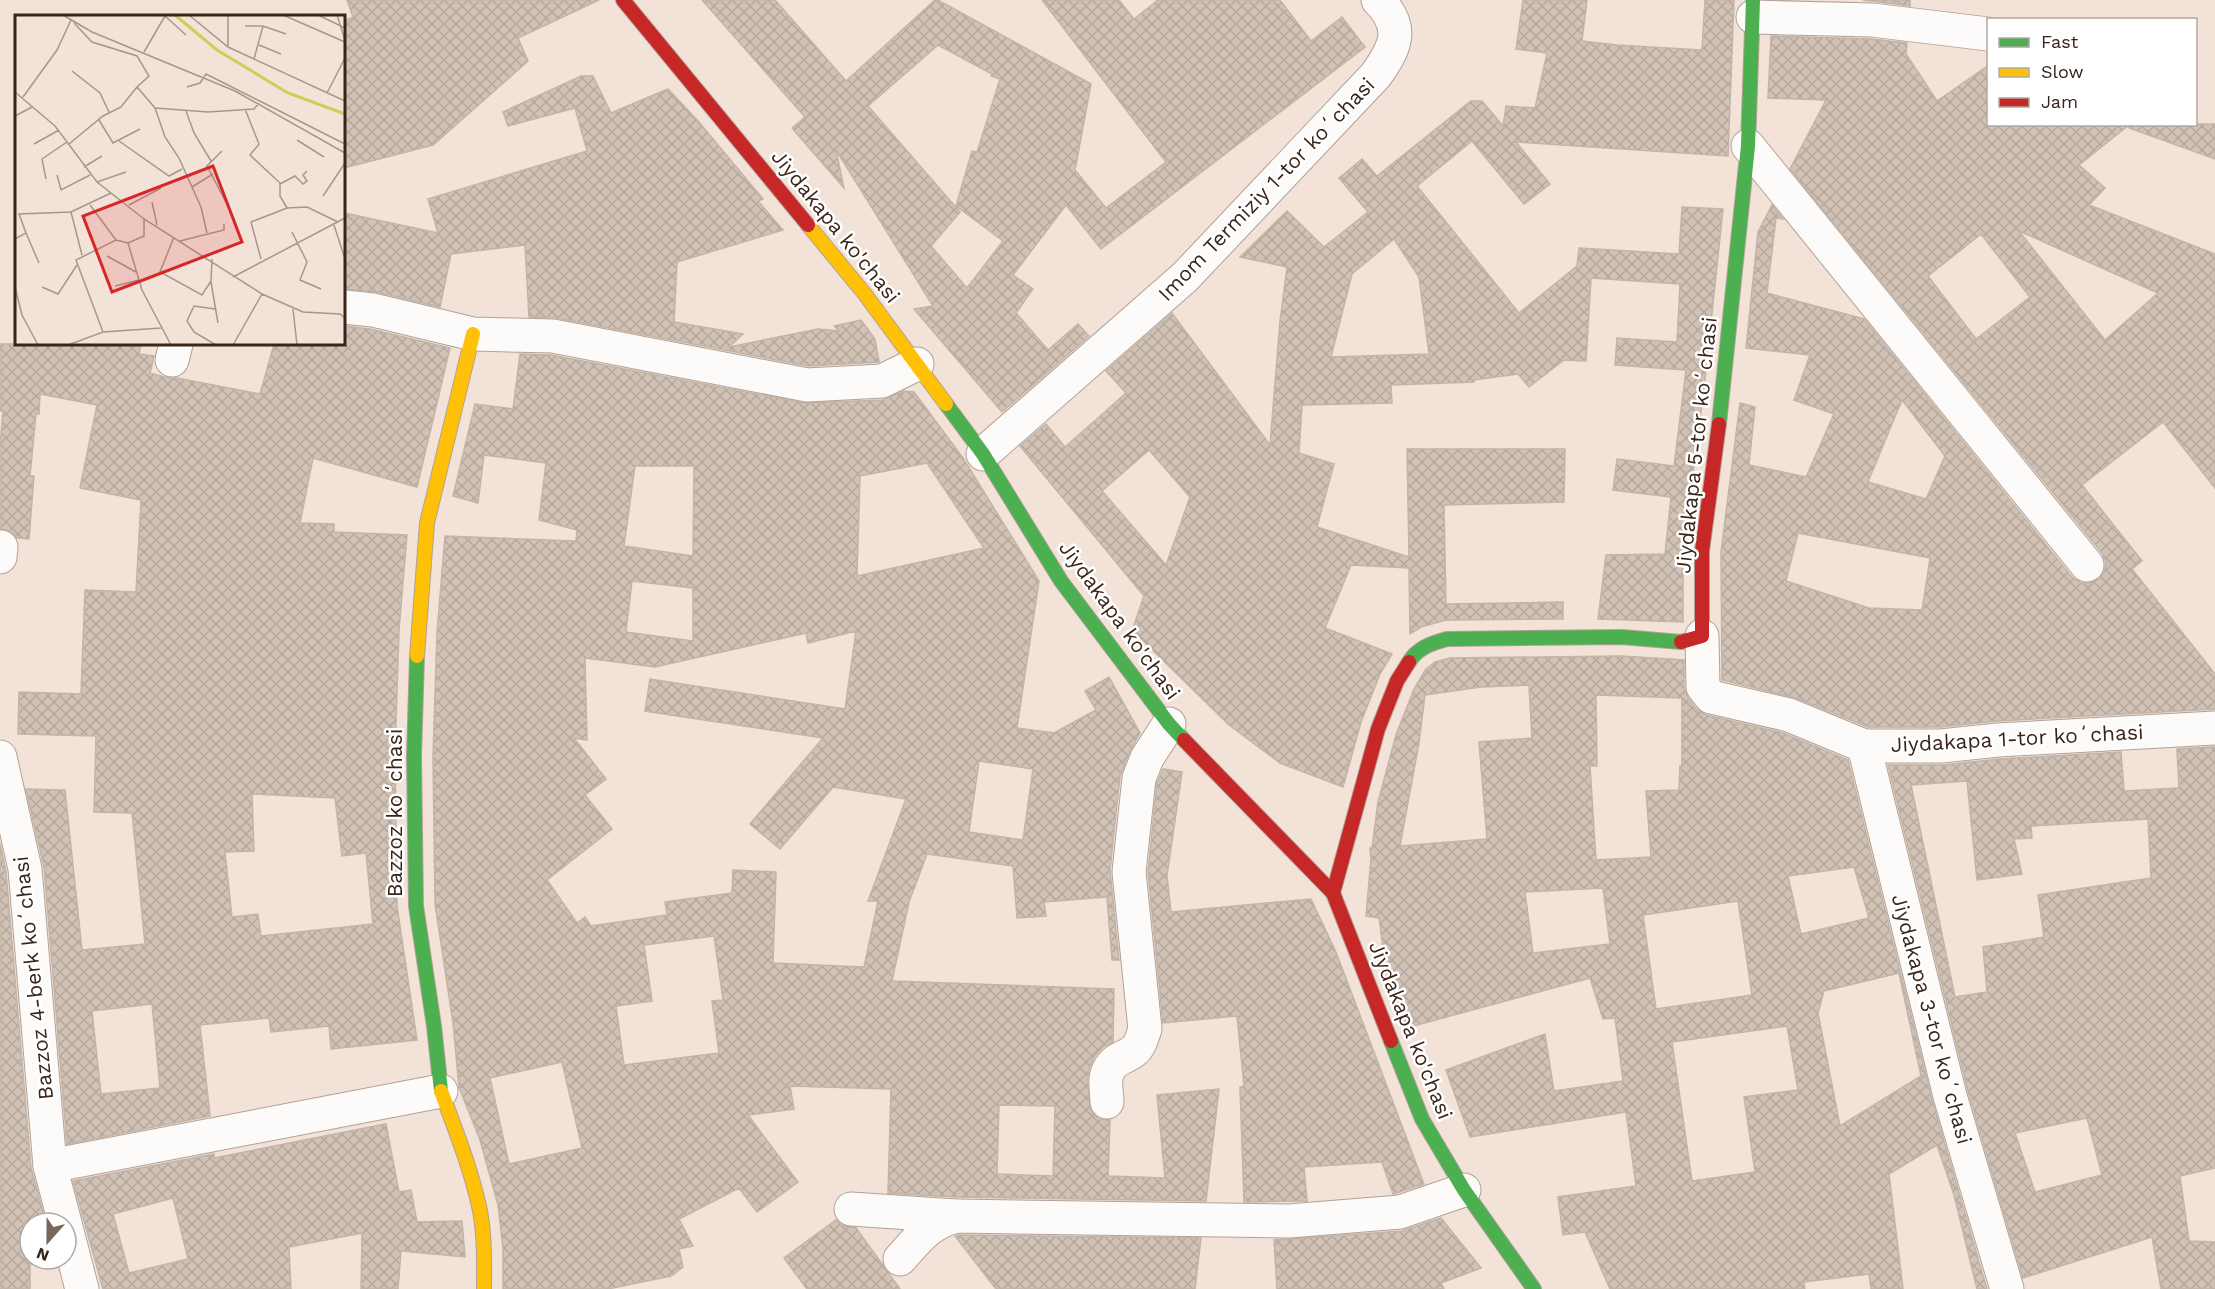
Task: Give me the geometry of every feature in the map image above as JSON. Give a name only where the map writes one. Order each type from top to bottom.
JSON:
[{"type":"street","name":"Jiydakapa ko'chasi","points":[[623,0],[864,292],[983,454],[1061,581],[1169,724],[1333,893],[1422,1119],[1464,1190],[1534,1289]]},
{"type":"street","name":"Imom Termiziy 1-tor koʻchasi","points":[[983,454],[1185,278],[1376,75],[1390,55],[1395,43],[1395,29],[1388,10],[1378,0]]},
{"type":"street","points":[[1753,8],[1987,34]]},
{"type":"street","name":"Jiydakapa 5-tor koʻchasi","points":[[1702,636],[1702,551],[1723,391],[1748,146],[1753,8]]},
{"type":"street","points":[[1748,146],[2087,565]]},
{"type":"street","points":[[345,307],[373,310],[473,334],[554,336],[807,385],[882,381],[916,364]]},
{"type":"street","name":"Bazzoz koʻchasi","points":[[473,334],[427,523],[418,630],[414,756],[416,906],[441,1091],[462,1145],[479,1207],[484,1251],[483,1289]]},
{"type":"street","points":[[1333,893],[1378,729],[1397,681],[1412,657],[1427,645],[1447,639],[1622,637],[1680,642],[1702,636]]},
{"type":"street","name":"Jiydakapa 1-tor koʻchasi","points":[[1702,636],[1703,687],[1711,697],[1789,715],[1864,746],[1941,746],[1998,740],[2215,728]]},
{"type":"street","points":[[1107,1102],[1106,1076],[1111,1066],[1119,1057],[1133,1052],[1141,1043],[1145,1029],[1129,872],[1139,778],[1147,758],[1169,724]]},
{"type":"street","name":"Jiydakapa 3-tor koʻchasi","points":[[1864,746],[1950,1096],[2007,1289]]},
{"type":"street","name":"Bazzoz 4-berk koʻchasi","points":[[0,757],[25,869],[50,1166],[62,1211]]},
{"type":"street","points":[[50,1166],[441,1091]]},
{"type":"street","points":[[851,1209],[956,1216],[1289,1221],[1400,1212],[1464,1190]]},
{"type":"street","points":[[900,1259],[927,1230],[940,1220],[956,1216]]},
{"type":"street","name":"Bazzoz 4-berk koʻchasi","points":[[78,1271],[82,1289]]},
{"type":"building","points":[[347,0],[599,0],[518,38],[528,61],[433,145],[345,168],[345,21],[353,17]]},
{"type":"building","points":[[702,0],[775,0],[846,81],[935,0],[938,0],[1091,84],[1075,170],[1106,208],[1166,162],[1042,0],[1119,0],[1134,19],[1158,0],[1280,0],[1311,41],[1342,17],[1365,47],[1101,249],[1066,205],[1013,275],[1033,289],[1016,313],[1048,350],[1078,324],[1089,336],[1002,412],[914,309],[933,306],[836,150],[844,188],[792,128],[805,117]],"holes":[[[938,45],[992,74],[991,76],[1000,79],[977,152],[972,151],[956,206],[1003,241],[967,288],[931,246],[960,212],[868,106]]]},
{"type":"building","points":[[1523,0],[1587,0],[1582,41],[1702,50],[1705,0],[1734,0],[1728,156],[1516,142],[1550,184],[1524,204],[1472,141],[1417,186],[1519,313],[1577,266],[1579,248],[1679,254],[1682,207],[1723,209],[1704,389],[1683,549],[1683,622],[1598,619],[1606,555],[1665,554],[1671,497],[1613,490],[1617,459],[1674,466],[1686,370],[1615,365],[1617,338],[1677,342],[1680,284],[1591,278],[1586,361],[1564,360],[1529,387],[1518,374],[1474,380],[1474,382],[1391,385],[1392,403],[1302,405],[1299,453],[1334,464],[1317,527],[1409,557],[1407,449],[1565,449],[1564,502],[1444,505],[1446,604],[1563,602],[1563,619],[1446,620],[1421,627],[1410,634],[1409,568],[1351,565],[1325,628],[1392,654],[1380,674],[1361,722],[1343,787],[1280,763],[1229,725],[1134,632],[1134,625],[1144,596],[1020,446],[1046,424],[1065,447],[1126,393],[1106,371],[1172,313],[1270,445],[1280,321],[1287,267],[1240,257],[1287,211],[1324,247],[1368,212],[1339,178],[1362,159],[1377,176],[1471,101],[1482,101],[1503,126],[1506,106],[1535,108],[1547,53],[1516,49]],"holes":[[[1394,239],[1419,277],[1429,354],[1331,357],[1352,274]],[[1149,450],[1190,497],[1166,565],[1102,491]]]},
{"type":"building","points":[[1863,0],[1910,0],[1910,6]]},
{"type":"building","points":[[1771,36],[1871,39],[1907,43],[1906,54],[1937,101],[1987,66],[1987,126],[2128,126],[2079,165],[2105,188],[2089,205],[2215,254],[2215,488],[2163,422],[2082,485],[2142,561],[2132,569],[2215,674],[2215,709],[1997,721],[1940,727],[1868,727],[1796,698],[1722,680],[1721,552],[1740,403],[1755,407],[1749,465],[1806,477],[1834,414],[1794,400],[1810,355],[1746,348],[1758,232],[1772,205],[1783,219],[1776,218],[1767,293],[1864,319],[2072,577],[2081,583],[2090,583],[2099,579],[2106,563],[2102,553],[1790,169],[1826,100],[1768,98]],"holes":[[[2019,231],[2158,293],[2105,340]],[[1981,234],[2030,297],[1976,339],[1928,276]],[[1902,400],[1945,456],[1926,499],[1868,482]],[[1798,533],[1930,558],[1922,610],[1869,608],[1786,581]]]},
{"type":"building","points":[[581,76],[593,76],[611,113],[668,89],[763,199],[758,201],[783,230],[677,262],[674,322],[743,334],[729,347],[818,329],[839,331],[834,326],[861,320],[875,339],[879,362],[808,366],[557,318],[529,317],[525,245],[451,254],[440,307],[377,292],[345,289],[345,213],[438,233],[428,199],[587,151],[575,108],[508,126],[503,112]]},
{"type":"building","points":[[2215,124],[2215,159],[2129,128],[2129,126]]},
{"type":"building","points":[[345,326],[370,329],[450,348],[417,487],[313,458],[300,523],[334,524],[334,532],[407,535],[399,630],[395,755],[397,906],[417,1040],[331,1049],[329,1026],[271,1032],[269,1018],[200,1025],[210,1116],[67,1144],[44,867],[26,789],[65,790],[82,950],[145,944],[132,813],[94,812],[96,736],[18,734],[19,692],[81,694],[85,590],[136,592],[141,500],[80,488],[97,405],[40,394],[30,476],[34,476],[29,539],[17,538],[11,531],[0,529],[0,447],[3,411],[0,411],[0,344],[141,345],[139,354],[154,356],[150,373],[260,394],[274,345],[345,345]],"holes":[[[252,794],[335,798],[342,856],[366,853],[373,924],[261,936],[258,914],[232,917],[225,852],[254,851]],[[152,1004],[160,1088],[101,1094],[92,1011]]]},
{"type":"building","points":[[520,354],[551,355],[804,403],[883,400],[904,391],[914,392],[963,458],[1039,581],[1017,728],[1054,733],[1096,710],[1085,691],[1109,677],[1140,733],[1120,776],[1110,870],[1119,960],[1112,960],[1107,897],[1044,902],[1046,916],[1017,918],[1013,866],[927,854],[909,902],[892,981],[1114,989],[1113,1042],[1103,1047],[1094,1057],[1087,1080],[1091,1111],[1099,1119],[1110,1120],[1108,1176],[1165,1178],[1157,1095],[1219,1089],[1206,1201],[956,1197],[888,1193],[891,1089],[790,1086],[794,1109],[748,1115],[798,1182],[757,1212],[739,1188],[679,1219],[693,1246],[679,1249],[683,1267],[671,1276],[608,1289],[503,1289],[503,1249],[498,1205],[480,1140],[459,1087],[453,1023],[435,904],[433,756],[437,632],[445,536],[576,541],[577,530],[539,520],[546,463],[484,455],[478,503],[453,496],[475,404],[513,409]],"holes":[[[927,463],[984,548],[857,576],[860,476]],[[635,466],[694,466],[693,556],[624,546]],[[632,581],[693,588],[693,641],[626,632]],[[856,631],[845,709],[650,679],[645,711],[823,738],[750,824],[780,849],[833,787],[906,799],[868,901],[878,901],[864,967],[773,963],[776,872],[733,870],[732,893],[665,902],[667,915],[591,926],[585,917],[577,923],[547,880],[612,829],[585,795],[606,779],[574,738],[587,740],[585,658],[655,667],[806,633],[808,643]],[[979,761],[1033,769],[1023,840],[969,832]],[[714,936],[723,1000],[712,1001],[719,1053],[624,1065],[616,1006],[652,1001],[644,945]],[[562,1062],[582,1148],[509,1164],[490,1078]],[[999,1105],[1055,1106],[1053,1176],[997,1174]]]},
{"type":"building","points":[[1621,656],[1684,660],[1684,687],[1696,709],[1706,715],[1783,733],[1848,760],[1932,1100],[1987,1289],[1977,1289],[1954,1195],[1937,1145],[1889,1174],[1903,1289],[1871,1289],[1869,1274],[1804,1282],[1805,1289],[1610,1289],[1585,1232],[1563,1235],[1558,1197],[1636,1186],[1626,1112],[1470,1137],[1446,1070],[1545,1034],[1554,1091],[1623,1081],[1615,1018],[1603,1019],[1590,978],[1406,1028],[1375,948],[1383,947],[1379,918],[1366,916],[1370,848],[1372,848],[1378,802],[1396,735],[1414,689],[1426,669],[1435,662],[1450,658]],"holes":[[[1529,685],[1532,738],[1479,742],[1487,839],[1400,846],[1419,743],[1425,695],[1481,687]],[[1596,695],[1682,698],[1682,766],[1680,766],[1679,790],[1646,791],[1651,857],[1596,860],[1590,766],[1597,766]],[[1854,867],[1869,918],[1801,934],[1788,876]],[[1603,888],[1610,944],[1533,953],[1525,892]],[[1738,901],[1752,995],[1656,1009],[1643,915]],[[1899,973],[1921,1076],[1840,1126],[1818,1013],[1824,991]],[[1787,1026],[1798,1090],[1744,1097],[1755,1172],[1692,1181],[1672,1042]]]},
{"type":"building","points":[[2215,747],[2215,1168],[2180,1176],[2189,1241],[2215,1242],[2215,1289],[2161,1289],[2152,1237],[2023,1278],[1968,1091],[1888,765],[1943,765],[2000,759],[2121,752],[2124,791],[2179,788],[2177,749]],"holes":[[[1967,781],[1977,880],[2022,874],[2014,839],[2032,838],[2031,826],[2148,819],[2151,878],[2038,895],[2044,937],[1983,947],[1987,992],[1955,997],[1911,785]],[[2087,1118],[2102,1175],[2035,1192],[2015,1133]]]},
{"type":"building","points":[[1163,769],[1182,772],[1167,876],[1171,912],[1311,899],[1336,952],[1424,1184],[1393,1194],[1382,1162],[1304,1167],[1307,1201],[1244,1202],[1240,1087],[1244,1086],[1237,1016],[1163,1023],[1148,872],[1157,783]]},
{"type":"building","points":[[0,843],[6,872],[31,1168],[43,1211],[18,1211],[18,1271],[30,1271],[30,1289],[0,1289]]},
{"type":"building","points":[[386,1124],[399,1192],[411,1190],[417,1222],[462,1221],[465,1257],[401,1251],[398,1289],[361,1289],[362,1233],[289,1247],[291,1289],[103,1289],[73,1181],[214,1154],[214,1158]],"holes":[[[173,1198],[188,1259],[129,1273],[113,1214]]]},
{"type":"building","points":[[1441,1218],[1481,1268],[1441,1283],[1444,1289],[1277,1289],[1274,1240],[1402,1231]]},
{"type":"building","points":[[836,1220],[841,1225],[856,1228],[900,1289],[807,1289],[784,1258]]},
{"type":"building","points":[[955,1236],[1201,1238],[1195,1289],[996,1289]]},
{"type":"traffic: fast","points":[[1719,424],[1748,146],[1753,0]]},
{"type":"traffic: fast","points":[[946,404],[983,454],[1061,581],[1169,724],[1184,740]]},
{"type":"traffic: fast","points":[[1409,662],[1412,657],[1430,644],[1447,639],[1622,637],[1681,642]]},
{"type":"traffic: fast","points":[[417,656],[414,756],[416,906],[441,1091]]},
{"type":"traffic: fast","points":[[1391,1041],[1422,1119],[1464,1190],[1534,1289]]},
{"type":"traffic: slow","points":[[808,225],[864,293],[946,404]]},
{"type":"traffic: slow","points":[[417,656],[427,523],[473,334]]},
{"type":"traffic: slow","points":[[441,1091],[467,1162],[479,1206],[483,1237],[484,1289]]},
{"type":"traffic: jam","points":[[623,0],[808,225]]},
{"type":"traffic: jam","points":[[1681,642],[1702,636],[1702,551],[1719,424]]},
{"type":"traffic: jam","points":[[1333,893],[1378,729],[1397,681],[1409,662]]},
{"type":"traffic: jam","points":[[1184,740],[1333,893],[1391,1041]]}]
